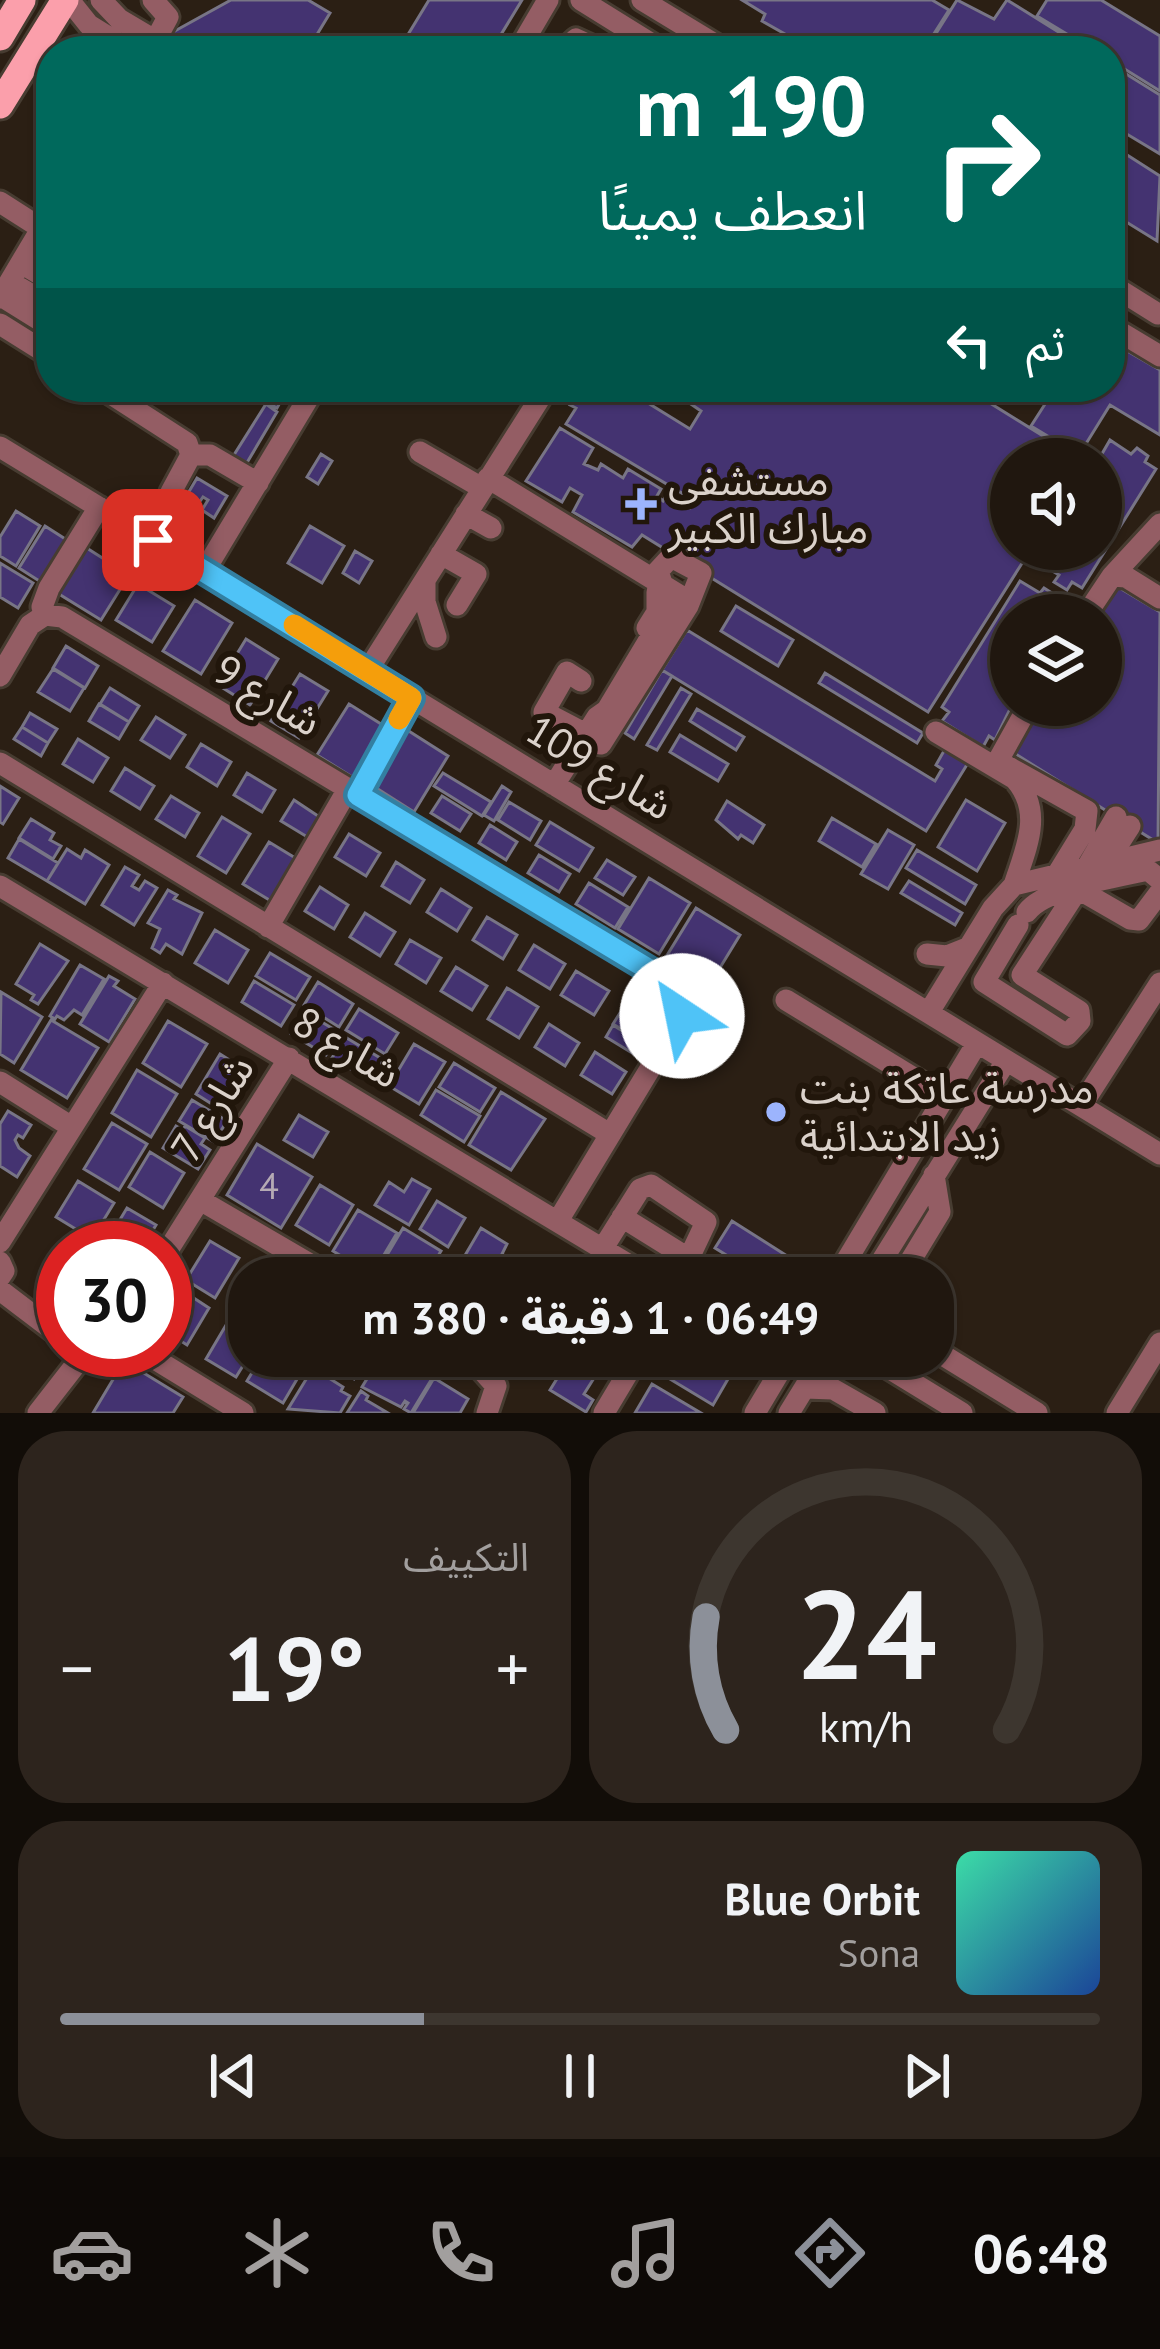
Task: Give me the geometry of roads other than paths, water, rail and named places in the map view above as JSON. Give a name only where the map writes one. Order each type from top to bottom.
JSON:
[{"type":"main road","points":[[0,37],[22,0]]},
{"type":"main road","points":[[42,36],[67,0]]},
{"type":"main road","points":[[0,105],[36,46]]},
{"type":"street","points":[[67,0],[107,36]]},
{"type":"street","points":[[100,0],[119,19],[147,36]]},
{"type":"street","points":[[153,0],[168,16],[165,36]]},
{"type":"street","points":[[527,36],[548,0]]},
{"type":"street","points":[[581,0],[640,36]]},
{"type":"street","points":[[642,0],[701,36]]},
{"type":"street","points":[[48,36],[68,28],[100,32]]},
{"type":"street","points":[[0,202],[26,263]]},
{"type":"street","points":[[1125,293],[1159,312],[1150,351]]},
{"type":"street","points":[[0,324],[36,347]]},
{"type":"street","points":[[126,402],[187,443],[191,455],[153,540]]},
{"type":"street","points":[[205,570],[306,402]]},
{"type":"street","points":[[368,670],[485,483],[529,402]]},
{"type":"street","name":"شارع 109","points":[[0,446],[1160,1154]]},
{"type":"street","points":[[420,452],[485,483],[520,510],[671,587],[679,602],[664,615],[595,732],[554,785]]},
{"type":"street","points":[[191,455],[210,455],[258,483]]},
{"type":"street","points":[[0,676],[30,625],[45,615],[42,607],[49,587],[99,507]]},
{"type":"street","points":[[466,514],[490,528]]},
{"type":"street","points":[[1100,594],[1160,524]]},
{"type":"street","points":[[1160,537],[1138,563],[1142,572],[1160,583]]},
{"type":"street","points":[[441,554],[476,574],[457,605]]},
{"type":"street","points":[[1112,576],[1126,577],[1160,598]]},
{"type":"street","points":[[425,581],[436,637]]},
{"type":"street","name":"شارع 9","points":[[45,615],[62,617],[673,984],[684,1000],[682,1016],[559,1220]]},
{"type":"street","points":[[540,709],[558,666]]},
{"type":"street","points":[[540,709],[567,672],[581,681]]},
{"type":"street","points":[[268,927],[411,698]]},
{"type":"street","points":[[540,709],[595,732]]},
{"type":"street","points":[[1017,726],[1000,757],[1005,765],[1087,811],[1085,829],[1058,873]]},
{"type":"street","points":[[928,1012],[1003,896],[1032,826],[1031,805],[1015,779],[936,732]]},
{"type":"street","points":[[0,763],[608,1133]]},
{"type":"street","points":[[1097,865],[1123,821]]},
{"type":"street","points":[[1003,896],[1058,873],[1160,850]]},
{"type":"street","points":[[1078,889],[1022,975],[1078,1012],[1080,1021],[1067,1035],[984,982],[1035,901],[1078,889],[1148,870],[1160,880]]},
{"type":"street","name":"شارع 8","points":[[0,886],[618,1257]]},
{"type":"street","points":[[1078,889],[1139,920],[1160,892]]},
{"type":"street","points":[[1003,896],[1022,919],[1046,934]]},
{"type":"street","points":[[927,954],[947,956],[968,948]]},
{"type":"street","points":[[0,1242],[163,983]]},
{"type":"street","points":[[1081,1106],[1159,986]]},
{"type":"street","points":[[786,1000],[945,1097]]},
{"type":"street","points":[[849,1257],[977,1043]]},
{"type":"street","name":"شارع 7","points":[[187,1221],[289,1058]]},
{"type":"street","points":[[883,1257],[1006,1060]]},
{"type":"street","points":[[0,1082],[70,1126]]},
{"type":"street","points":[[885,1254],[906,1207],[952,1132],[950,1118],[930,1121]]},
{"type":"street","points":[[913,1257],[940,1211],[934,1175]]},
{"type":"street","points":[[603,1247],[640,1189],[651,1185],[706,1222],[689,1257]]},
{"type":"street","name":"شارع 7","points":[[200,1200],[298,1257]]},
{"type":"street","points":[[622,1217],[687,1257]]},
{"type":"street","points":[[0,1262],[4,1271],[0,1276]]},
{"type":"street","points":[[0,1290],[36,1317]]},
{"type":"street","points":[[1117,1413],[1160,1343]]},
{"type":"street","points":[[954,1362],[1036,1413]]},
{"type":"street","points":[[38,1413],[66,1377]]},
{"type":"street","points":[[184,1377],[243,1413]]},
{"type":"street","points":[[488,1377],[496,1386],[488,1413]]},
{"type":"street","points":[[604,1413],[625,1377]]},
{"type":"street","points":[[772,1377],[774,1382]]},
{"type":"street","points":[[755,1413],[777,1377]]},
{"type":"street","points":[[789,1413],[812,1377]]},
{"type":"street","points":[[833,1377],[839,1392]]},
{"type":"street","points":[[903,1377],[962,1413]]},
{"type":"street","points":[[805,1388],[826,1387],[875,1413]]},
{"type":"place","name":"مستشفى مبارك الكبير","points":[[641,504]]},
{"type":"place","name":"مدرسة عاتكة بنت زيد الابتدائية","points":[[776,1112]]}]
